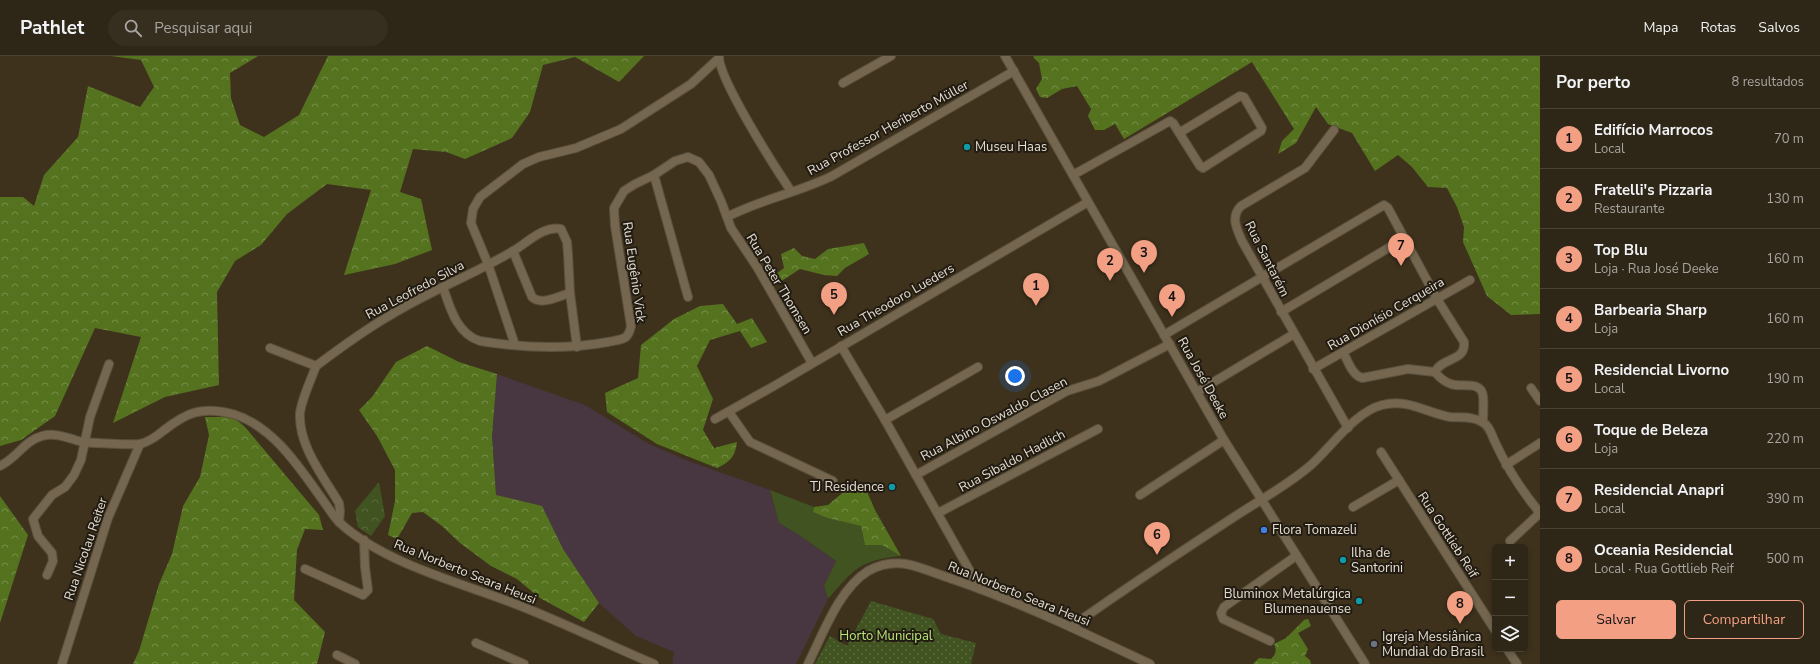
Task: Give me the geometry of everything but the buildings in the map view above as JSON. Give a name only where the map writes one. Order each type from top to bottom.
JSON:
[{"type":"street","points":[[843,83],[891,56]]},
{"type":"street","name":"Rua José Deeke","points":[[1005,56],[1224,440],[1365,664]]},
{"type":"street","points":[[719,57],[722,73],[746,118],[791,191]]},
{"type":"street","points":[[516,345],[488,264],[471,223],[473,209],[480,197],[523,164],[539,157],[576,148],[621,129],[691,84],[719,57]]},
{"type":"street","name":"Rua Professor Heriberto Müller","points":[[727,217],[761,201],[815,184],[832,176],[1014,72]]},
{"type":"street","points":[[1073,175],[1170,121],[1179,132],[1200,166],[1203,168],[1261,131],[1262,128],[1244,97],[1240,96],[1179,132]]},
{"type":"street","name":"Rua Santarém","points":[[1334,130],[1305,168],[1241,206],[1236,211],[1235,215],[1236,228],[1242,241],[1313,369],[1348,428]]},
{"type":"street","name":"Rua Eugênio Vick","points":[[443,287],[451,312],[465,332],[474,339],[488,343],[538,348],[577,346],[625,338],[630,332],[631,326],[615,226],[614,208],[624,191],[675,162],[688,157],[699,162],[709,175],[727,217]]},
{"type":"street","points":[[654,175],[688,297]]},
{"type":"street","name":"Rua Theodoro Lueders","points":[[715,419],[1088,202]]},
{"type":"street","points":[[1164,335],[1384,205],[1388,208],[1437,298],[1460,333],[1464,342],[1465,348],[1461,354],[1438,366],[1436,372]]},
{"type":"street","name":"Rua Peter Thomsen","points":[[727,217],[736,237],[757,267],[812,362]]},
{"type":"street","name":"Rua Leofredo Silva","points":[[316,366],[388,316],[513,251],[546,230],[556,228],[561,229],[567,242],[570,293]]},
{"type":"street","points":[[1281,312],[1405,238]]},
{"type":"street","points":[[513,251],[532,297],[536,301],[541,302],[570,293],[577,346]]},
{"type":"street","name":"Rua Dionísio Cerqueira","points":[[1313,369],[1470,280]]},
{"type":"street","points":[[1197,392],[1294,334]]},
{"type":"street","name":"Rua Albino Oswaldo Clasen","points":[[916,475],[1067,391],[1099,381],[1170,344]]},
{"type":"street","points":[[841,346],[885,420],[980,589]]},
{"type":"street","points":[[270,348],[316,366],[300,411],[300,425],[309,452],[339,503],[339,522]]},
{"type":"street","points":[[1343,352],[1354,372],[1358,377],[1362,378],[1408,369],[1436,372]]},
{"type":"street","points":[[47,575],[53,561],[52,553],[38,536],[34,519],[52,495],[65,487],[74,475],[81,460],[90,418],[109,364]]},
{"type":"street","points":[[885,420],[978,367]]},
{"type":"street","points":[[1436,372],[1439,377],[1451,384],[1476,386],[1481,389],[1483,395],[1483,422]]},
{"type":"street","points":[[1531,388],[1540,401]]},
{"type":"street","points":[[1071,627],[1104,603],[1300,474],[1348,428],[1373,408],[1383,404],[1408,404],[1448,416],[1476,419],[1483,422],[1490,429],[1506,465],[1525,494],[1540,513],[1510,541]]},
{"type":"street","name":"Rua Norberto Seara Heusi","points":[[0,466],[12,459],[34,438],[44,435],[53,435],[85,442],[140,444],[156,436],[181,417],[191,413],[204,410],[234,414],[266,432],[280,445],[305,474],[339,522],[364,540],[402,562],[520,606],[654,664]]},
{"type":"street","points":[[729,412],[750,442],[833,481]]},
{"type":"street","name":"Rua Sibaldo Hadlich","points":[[938,513],[1098,429]]},
{"type":"street","points":[[1140,495],[1224,440]]},
{"type":"street","points":[[1506,465],[1540,443]]},
{"type":"street","name":"Rua Nicolau Reiter","points":[[62,664],[108,518],[140,444]]},
{"type":"street","name":"Rua Gottlieb Reif","points":[[1381,452],[1492,625]]},
{"type":"street","points":[[1353,507],[1399,480]]},
{"type":"street","points":[[304,569],[363,595],[368,590],[364,540]]},
{"type":"street","points":[[1270,642],[1223,620],[1220,613],[1224,607],[1296,556]]},
{"type":"street","name":"Rua Norberto Seara Heusi","points":[[808,664],[834,612],[848,589],[862,576],[878,566],[886,564],[906,564],[980,589],[1071,627],[1150,664]]},
{"type":"street","points":[[476,643],[524,664]]},
{"type":"street","points":[[1509,652],[1517,664]]},
{"type":"street","points":[[337,655],[355,664]]},
{"type":"shaded area","points":[[497,374],[585,405],[649,444],[691,462],[770,490],[779,523],[836,561],[824,586],[828,599],[796,664],[674,664],[672,663],[674,652],[636,636],[599,603],[562,549],[542,507],[496,495],[492,436]]},
{"type":"green space","points":[[111,56],[258,56],[230,73],[231,98],[240,125],[264,137],[299,115],[328,56],[644,56],[619,82],[575,57],[543,65],[530,112],[512,138],[465,159],[446,152],[413,149],[400,192],[421,199],[432,250],[395,264],[344,275],[371,190],[327,184],[287,214],[261,245],[235,261],[217,292],[219,385],[165,397],[113,423],[141,337],[95,328],[55,416],[21,440],[0,446],[0,197],[23,197],[34,206],[44,175],[78,137],[88,86],[140,107],[154,87],[141,60]]},
{"type":"green space","points":[[1540,56],[1540,314],[1511,315],[1487,296],[1463,242],[1464,227],[1457,207],[1447,188],[1428,187],[1412,167],[1398,155],[1375,171],[1352,133],[1328,124],[1316,107],[1296,143],[1278,154],[1282,141],[1294,129],[1252,62],[1124,139],[1115,124],[1104,130],[1095,130],[1088,116],[1091,109],[1077,86],[1062,89],[1047,98],[1040,97],[1036,89],[1042,79],[1039,63],[1033,57]]},
{"type":"green space","points":[[864,243],[869,254],[845,268],[837,276],[824,275],[800,269],[777,284],[771,278],[784,268],[781,254],[794,248],[802,256],[815,259],[828,249]]},
{"type":"green space","points":[[723,304],[737,324],[752,318],[767,342],[751,348],[740,331],[710,340],[697,366],[713,399],[703,430],[714,448],[737,442],[735,452],[729,461],[717,468],[657,444],[607,412],[605,393],[638,378],[641,345],[674,319],[700,306]]},
{"type":"green space","points":[[427,346],[459,362],[497,374],[492,436],[496,495],[542,506],[563,549],[599,603],[584,622],[540,598],[517,579],[491,566],[460,543],[442,526],[423,512],[412,513],[397,539],[388,535],[395,501],[395,470],[377,436],[359,410],[372,397],[396,362]]},
{"type":"green space","points":[[205,417],[233,417],[245,427],[319,515],[323,530],[305,529],[297,550],[294,600],[325,632],[317,664],[133,664],[139,651],[159,584],[172,554],[183,506],[200,477],[209,435]]},
{"type":"green space","points":[[379,482],[385,516],[371,536],[358,527],[355,511]]},
{"type":"green space","points":[[864,485],[875,510],[901,556],[882,545],[865,545],[861,526],[827,518],[813,512],[814,507],[828,505],[846,490]]},
{"type":"green space","points":[[770,490],[814,507],[813,512],[827,518],[861,526],[865,545],[882,545],[901,556],[867,563],[852,573],[828,599],[824,586],[836,561],[779,523]]},
{"type":"green space","points":[[0,496],[28,535],[0,623]]},
{"type":"green space","name":"Horto Municipal","points":[[871,601],[933,619],[941,634],[976,643],[971,664],[815,664],[830,636],[847,646]]},
{"type":"green space","points":[[1308,619],[1311,626],[1298,633],[1308,649],[1305,656],[1310,660],[1311,664],[1253,664],[1259,658],[1271,659],[1276,652],[1274,644],[1286,638],[1304,620]]},
{"type":"place","name":"Museu Haas","points":[[967,147]]},
{"type":"place","name":"Residencial Anapri","points":[[1401,266]]},
{"type":"place","name":"Top Blu","points":[[1144,273]]},
{"type":"place","name":"Fratelli's Pizzaria","points":[[1110,281]]},
{"type":"place","name":"Edifício Marrocos","points":[[1036,306]]},
{"type":"place","name":"Residencial Livorno","points":[[834,315]]},
{"type":"place","name":"Barbearia Sharp","points":[[1172,317]]},
{"type":"place","name":"TJ Residence","points":[[892,487]]},
{"type":"place","name":"Flora Tomazeli","points":[[1264,530]]},
{"type":"place","name":"Toque de Beleza","points":[[1157,555]]},
{"type":"place","name":"Ilha de Santorini","points":[[1343,560]]},
{"type":"place","name":"Bluminox Metalúrgica Blumenauense","points":[[1359,601]]},
{"type":"place","name":"Oceania Residencial","points":[[1460,624]]},
{"type":"place","name":"Igreja Messiânica Mundial do Brasil","points":[[1374,644]]}]
